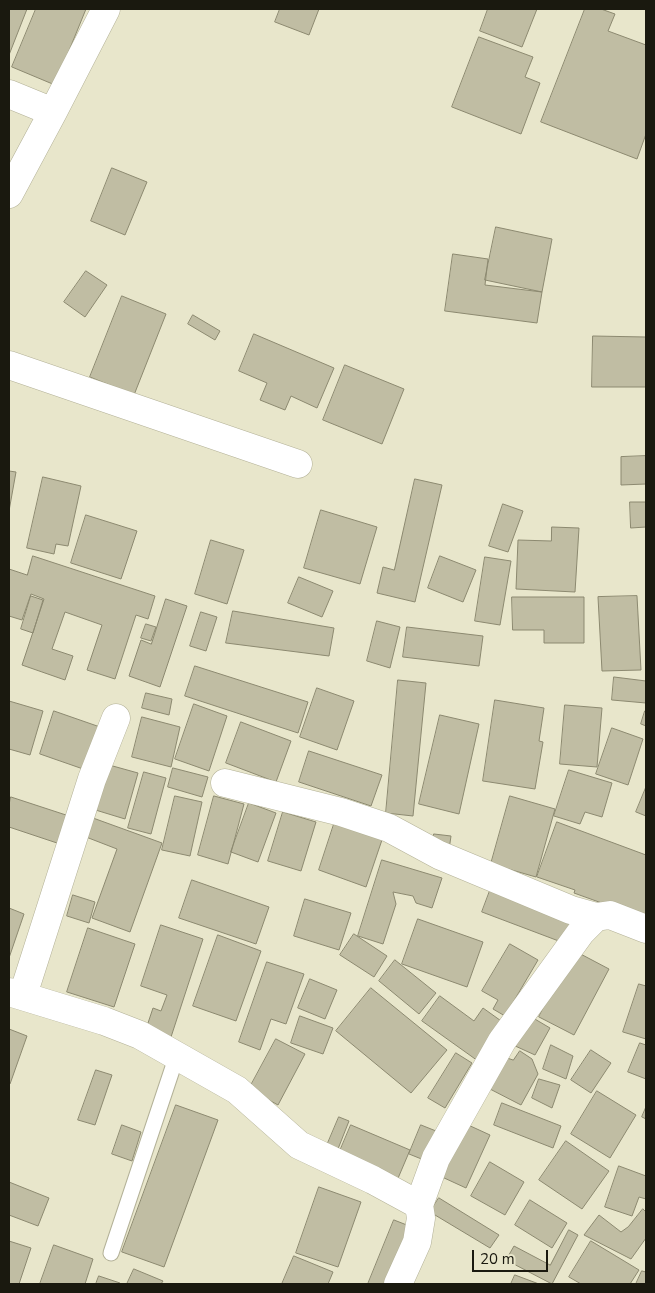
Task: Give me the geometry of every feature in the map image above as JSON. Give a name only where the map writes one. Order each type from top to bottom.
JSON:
[{"type":"street","points":[[9,194],[106,9]]},
{"type":"street","points":[[9,94],[53,112]]},
{"type":"street","points":[[9,365],[298,464]]},
{"type":"street","points":[[116,718],[92,779],[16,994],[104,1021],[140,1035],[237,1090],[300,1145],[373,1180],[419,1205]]},
{"type":"street","points":[[225,782],[340,812],[389,828],[439,855],[571,910],[596,917],[610,915],[646,929]]},
{"type":"street","points":[[398,1284],[416,1242],[421,1218],[419,1205],[436,1158],[502,1041],[581,932],[596,917]]},
{"type":"lane","points":[[111,1253],[177,1055]]},
{"type":"building","points":[[9,9],[27,9],[9,55]]},
{"type":"building","points":[[36,9],[86,9],[55,85],[12,67]]},
{"type":"building","points":[[280,9],[319,9],[309,35],[275,22]]},
{"type":"building","points":[[488,9],[537,9],[522,47],[480,31]]},
{"type":"building","points":[[585,9],[601,9],[615,14],[608,31],[646,45],[646,134],[637,159],[541,122]]},
{"type":"building","points":[[479,37],[533,57],[525,77],[540,83],[521,134],[452,107]]},
{"type":"building","points":[[112,168],[147,182],[125,235],[91,221]]},
{"type":"building","points":[[496,227],[552,239],[542,292],[485,280]]},
{"type":"building","points":[[453,254],[488,259],[485,285],[542,292],[537,323],[445,311]]},
{"type":"building","points":[[86,271],[107,285],[85,317],[64,302]]},
{"type":"building","points":[[122,296],[166,314],[134,395],[90,377]]},
{"type":"building","points":[[193,315],[220,331],[215,340],[188,324]]},
{"type":"building","points":[[254,334],[334,368],[317,408],[291,396],[285,410],[260,400],[267,383],[239,371]]},
{"type":"building","points":[[593,336],[646,337],[646,387],[592,387]]},
{"type":"building","points":[[345,365],[404,389],[382,444],[323,420]]},
{"type":"building","points":[[646,456],[646,484],[621,485],[621,457]]},
{"type":"building","points":[[9,471],[16,472],[9,511]]},
{"type":"building","points":[[43,477],[81,486],[68,546],[56,544],[54,554],[27,548]]},
{"type":"building","points":[[415,479],[442,485],[415,602],[377,593],[383,567],[394,570]]},
{"type":"building","points":[[630,502],[646,502],[646,527],[631,528]]},
{"type":"building","points":[[503,504],[523,511],[508,552],[489,546]]},
{"type":"building","points":[[321,510],[377,527],[360,584],[304,568]]},
{"type":"building","points":[[86,515],[137,531],[121,579],[71,563]]},
{"type":"building","points":[[552,527],[579,528],[575,592],[516,589],[518,540],[551,541]]},
{"type":"building","points":[[211,540],[244,550],[227,604],[195,594]]},
{"type":"building","points":[[33,556],[155,596],[148,619],[136,615],[115,679],[87,670],[102,625],[65,612],[52,649],[73,656],[65,680],[22,665],[44,599],[31,594],[22,620],[9,616],[9,569],[27,575]]},
{"type":"building","points":[[440,556],[476,570],[463,602],[428,588]]},
{"type":"building","points":[[485,557],[511,561],[500,625],[475,621]]},
{"type":"building","points":[[299,577],[333,591],[322,617],[288,603]]},
{"type":"building","points":[[31,596],[43,600],[33,633],[21,629]]},
{"type":"building","points":[[637,596],[641,670],[602,671],[598,597]]},
{"type":"building","points":[[512,597],[584,597],[584,643],[544,643],[544,630],[513,630]]},
{"type":"building","points":[[166,599],[187,606],[160,687],[129,676],[141,640],[151,644]]},
{"type":"building","points":[[233,611],[334,628],[329,656],[226,643]]},
{"type":"building","points":[[201,612],[217,617],[206,651],[190,646]]},
{"type":"building","points":[[377,621],[400,627],[390,668],[367,661]]},
{"type":"building","points":[[146,624],[156,627],[151,641],[141,638]]},
{"type":"building","points":[[407,627],[483,636],[479,666],[403,657]]},
{"type":"building","points":[[195,666],[308,702],[298,733],[185,696]]},
{"type":"building","points":[[614,677],[646,681],[646,703],[612,700]]},
{"type":"building","points":[[398,680],[426,683],[413,816],[386,813]]},
{"type":"building","points":[[317,688],[354,701],[337,750],[300,737]]},
{"type":"building","points":[[146,693],[172,699],[169,715],[142,708]]},
{"type":"building","points":[[495,700],[544,708],[539,741],[543,742],[535,789],[483,781]]},
{"type":"building","points":[[9,701],[43,711],[30,755],[9,749]]},
{"type":"building","points":[[194,704],[227,716],[209,771],[175,759]]},
{"type":"building","points":[[565,705],[602,708],[597,767],[560,764]]},
{"type":"building","points":[[54,711],[100,727],[86,770],[40,754]]},
{"type":"building","points":[[646,711],[646,726],[641,724]]},
{"type":"building","points":[[440,715],[479,724],[459,814],[419,804]]},
{"type":"building","points":[[142,717],[180,727],[171,767],[132,757]]},
{"type":"building","points":[[241,722],[291,741],[276,782],[226,763]]},
{"type":"building","points":[[612,728],[643,739],[628,785],[596,774]]},
{"type":"building","points":[[309,751],[382,775],[371,806],[299,782]]},
{"type":"building","points":[[102,763],[138,773],[125,819],[89,808]]},
{"type":"building","points":[[173,768],[208,777],[202,797],[168,787]]},
{"type":"building","points":[[569,770],[612,783],[602,817],[585,812],[580,824],[554,816]]},
{"type":"building","points":[[144,772],[166,778],[151,834],[128,828]]},
{"type":"building","points":[[646,787],[646,816],[636,812]]},
{"type":"building","points":[[175,796],[202,802],[190,856],[162,850]]},
{"type":"building","points":[[214,796],[244,804],[228,864],[198,855]]},
{"type":"building","points":[[510,796],[555,809],[536,877],[491,864]]},
{"type":"building","points":[[11,797],[69,816],[60,844],[9,827]]},
{"type":"building","points":[[249,803],[276,813],[258,862],[231,852]]},
{"type":"building","points":[[283,812],[316,822],[301,871],[268,861]]},
{"type":"building","points":[[337,815],[385,831],[366,887],[319,870]]},
{"type":"building","points":[[93,818],[162,843],[130,932],[92,918],[117,849],[86,837]]},
{"type":"building","points":[[557,822],[646,855],[646,919],[574,893],[575,890],[537,877]]},
{"type":"building","points":[[434,834],[451,836],[449,850],[432,847]]},
{"type":"building","points":[[382,860],[442,878],[432,908],[416,903],[413,896],[393,892],[396,904],[383,944],[358,936]]},
{"type":"building","points":[[192,880],[269,907],[256,944],[179,918]]},
{"type":"building","points":[[491,888],[573,919],[564,943],[482,912]]},
{"type":"building","points":[[73,895],[95,902],[89,923],[67,916]]},
{"type":"building","points":[[305,899],[351,913],[339,950],[294,936]]},
{"type":"building","points":[[9,908],[24,914],[9,958]]},
{"type":"building","points":[[418,919],[483,942],[467,987],[402,964]]},
{"type":"building","points":[[161,925],[203,939],[171,1037],[146,1029],[153,1008],[161,1011],[167,995],[141,986]]},
{"type":"building","points":[[88,928],[135,944],[114,1007],[67,992]]},
{"type":"building","points":[[354,934],[387,956],[374,977],[340,955]]},
{"type":"building","points":[[218,935],[261,951],[236,1021],[193,1006]]},
{"type":"building","points":[[510,944],[538,960],[505,1016],[493,1009],[498,1000],[482,991]]},
{"type":"building","points":[[573,950],[609,969],[574,1035],[539,1017]]},
{"type":"building","points":[[395,960],[436,993],[419,1014],[379,981]]},
{"type":"building","points":[[267,962],[304,974],[286,1024],[271,1019],[260,1050],[239,1042]]},
{"type":"building","points":[[310,979],[337,990],[325,1019],[298,1008]]},
{"type":"building","points":[[639,984],[646,986],[646,1039],[623,1032]]},
{"type":"building","points":[[371,988],[447,1050],[411,1093],[336,1031]]},
{"type":"building","points":[[440,996],[474,1021],[483,1008],[504,1023],[478,1061],[422,1021]]},
{"type":"building","points":[[528,1015],[550,1028],[535,1055],[513,1045]]},
{"type":"building","points":[[300,1016],[333,1028],[323,1054],[291,1043]]},
{"type":"building","points":[[9,1029],[27,1036],[10,1084],[9,1084]]},
{"type":"building","points":[[276,1039],[305,1054],[278,1105],[249,1089]]},
{"type":"building","points":[[640,1043],[646,1045],[646,1079],[628,1072]]},
{"type":"building","points":[[551,1045],[573,1056],[566,1079],[543,1069]]},
{"type":"building","points":[[591,1050],[611,1063],[591,1093],[571,1080]]},
{"type":"building","points":[[520,1051],[532,1059],[538,1074],[521,1105],[488,1088],[504,1057],[513,1060]]},
{"type":"building","points":[[456,1053],[472,1063],[445,1108],[428,1098]]},
{"type":"building","points":[[96,1070],[112,1075],[95,1125],[78,1120]]},
{"type":"building","points":[[539,1079],[560,1085],[552,1108],[532,1098]]},
{"type":"building","points":[[597,1091],[636,1115],[610,1158],[571,1134]]},
{"type":"building","points":[[502,1103],[561,1126],[553,1148],[494,1125]]},
{"type":"building","points":[[176,1105],[218,1120],[164,1267],[122,1252]]},
{"type":"building","points":[[646,1107],[646,1119],[642,1117]]},
{"type":"building","points":[[339,1117],[349,1121],[336,1154],[325,1150]]},
{"type":"building","points":[[466,1124],[490,1135],[466,1188],[442,1177]]},
{"type":"building","points":[[122,1125],[141,1132],[132,1161],[112,1154]]},
{"type":"building","points":[[351,1125],[410,1150],[396,1183],[337,1158]]},
{"type":"building","points":[[421,1125],[441,1133],[429,1162],[409,1154]]},
{"type":"building","points":[[566,1141],[609,1171],[582,1209],[539,1180]]},
{"type":"building","points":[[490,1162],[524,1182],[505,1215],[471,1196]]},
{"type":"building","points":[[619,1166],[646,1176],[646,1199],[639,1197],[632,1216],[605,1207]]},
{"type":"building","points":[[9,1182],[49,1198],[38,1226],[9,1215]]},
{"type":"building","points":[[319,1187],[361,1202],[338,1267],[296,1253]]},
{"type":"building","points":[[439,1198],[499,1235],[490,1248],[430,1212]]},
{"type":"building","points":[[530,1200],[567,1223],[552,1248],[515,1225]]},
{"type":"building","points":[[643,1209],[646,1212],[646,1238],[631,1259],[584,1235],[599,1215],[621,1232],[628,1227]]},
{"type":"building","points":[[394,1220],[417,1229],[394,1284],[368,1284]]},
{"type":"building","points":[[569,1230],[578,1235],[552,1284],[506,1260],[514,1246],[550,1265]]},
{"type":"building","points":[[9,1241],[31,1248],[19,1284],[9,1284]]},
{"type":"building","points":[[591,1241],[639,1270],[630,1284],[581,1284],[569,1277]]},
{"type":"building","points":[[54,1245],[93,1259],[85,1284],[40,1284]]},
{"type":"building","points":[[294,1256],[333,1272],[328,1284],[282,1284]]},
{"type":"building","points":[[134,1269],[163,1281],[161,1284],[127,1284]]},
{"type":"building","points":[[642,1271],[646,1272],[646,1284],[636,1284]]},
{"type":"building","points":[[515,1275],[539,1284],[511,1284]]},
{"type":"building","points":[[99,1276],[120,1283],[120,1284],[96,1284]]}]
